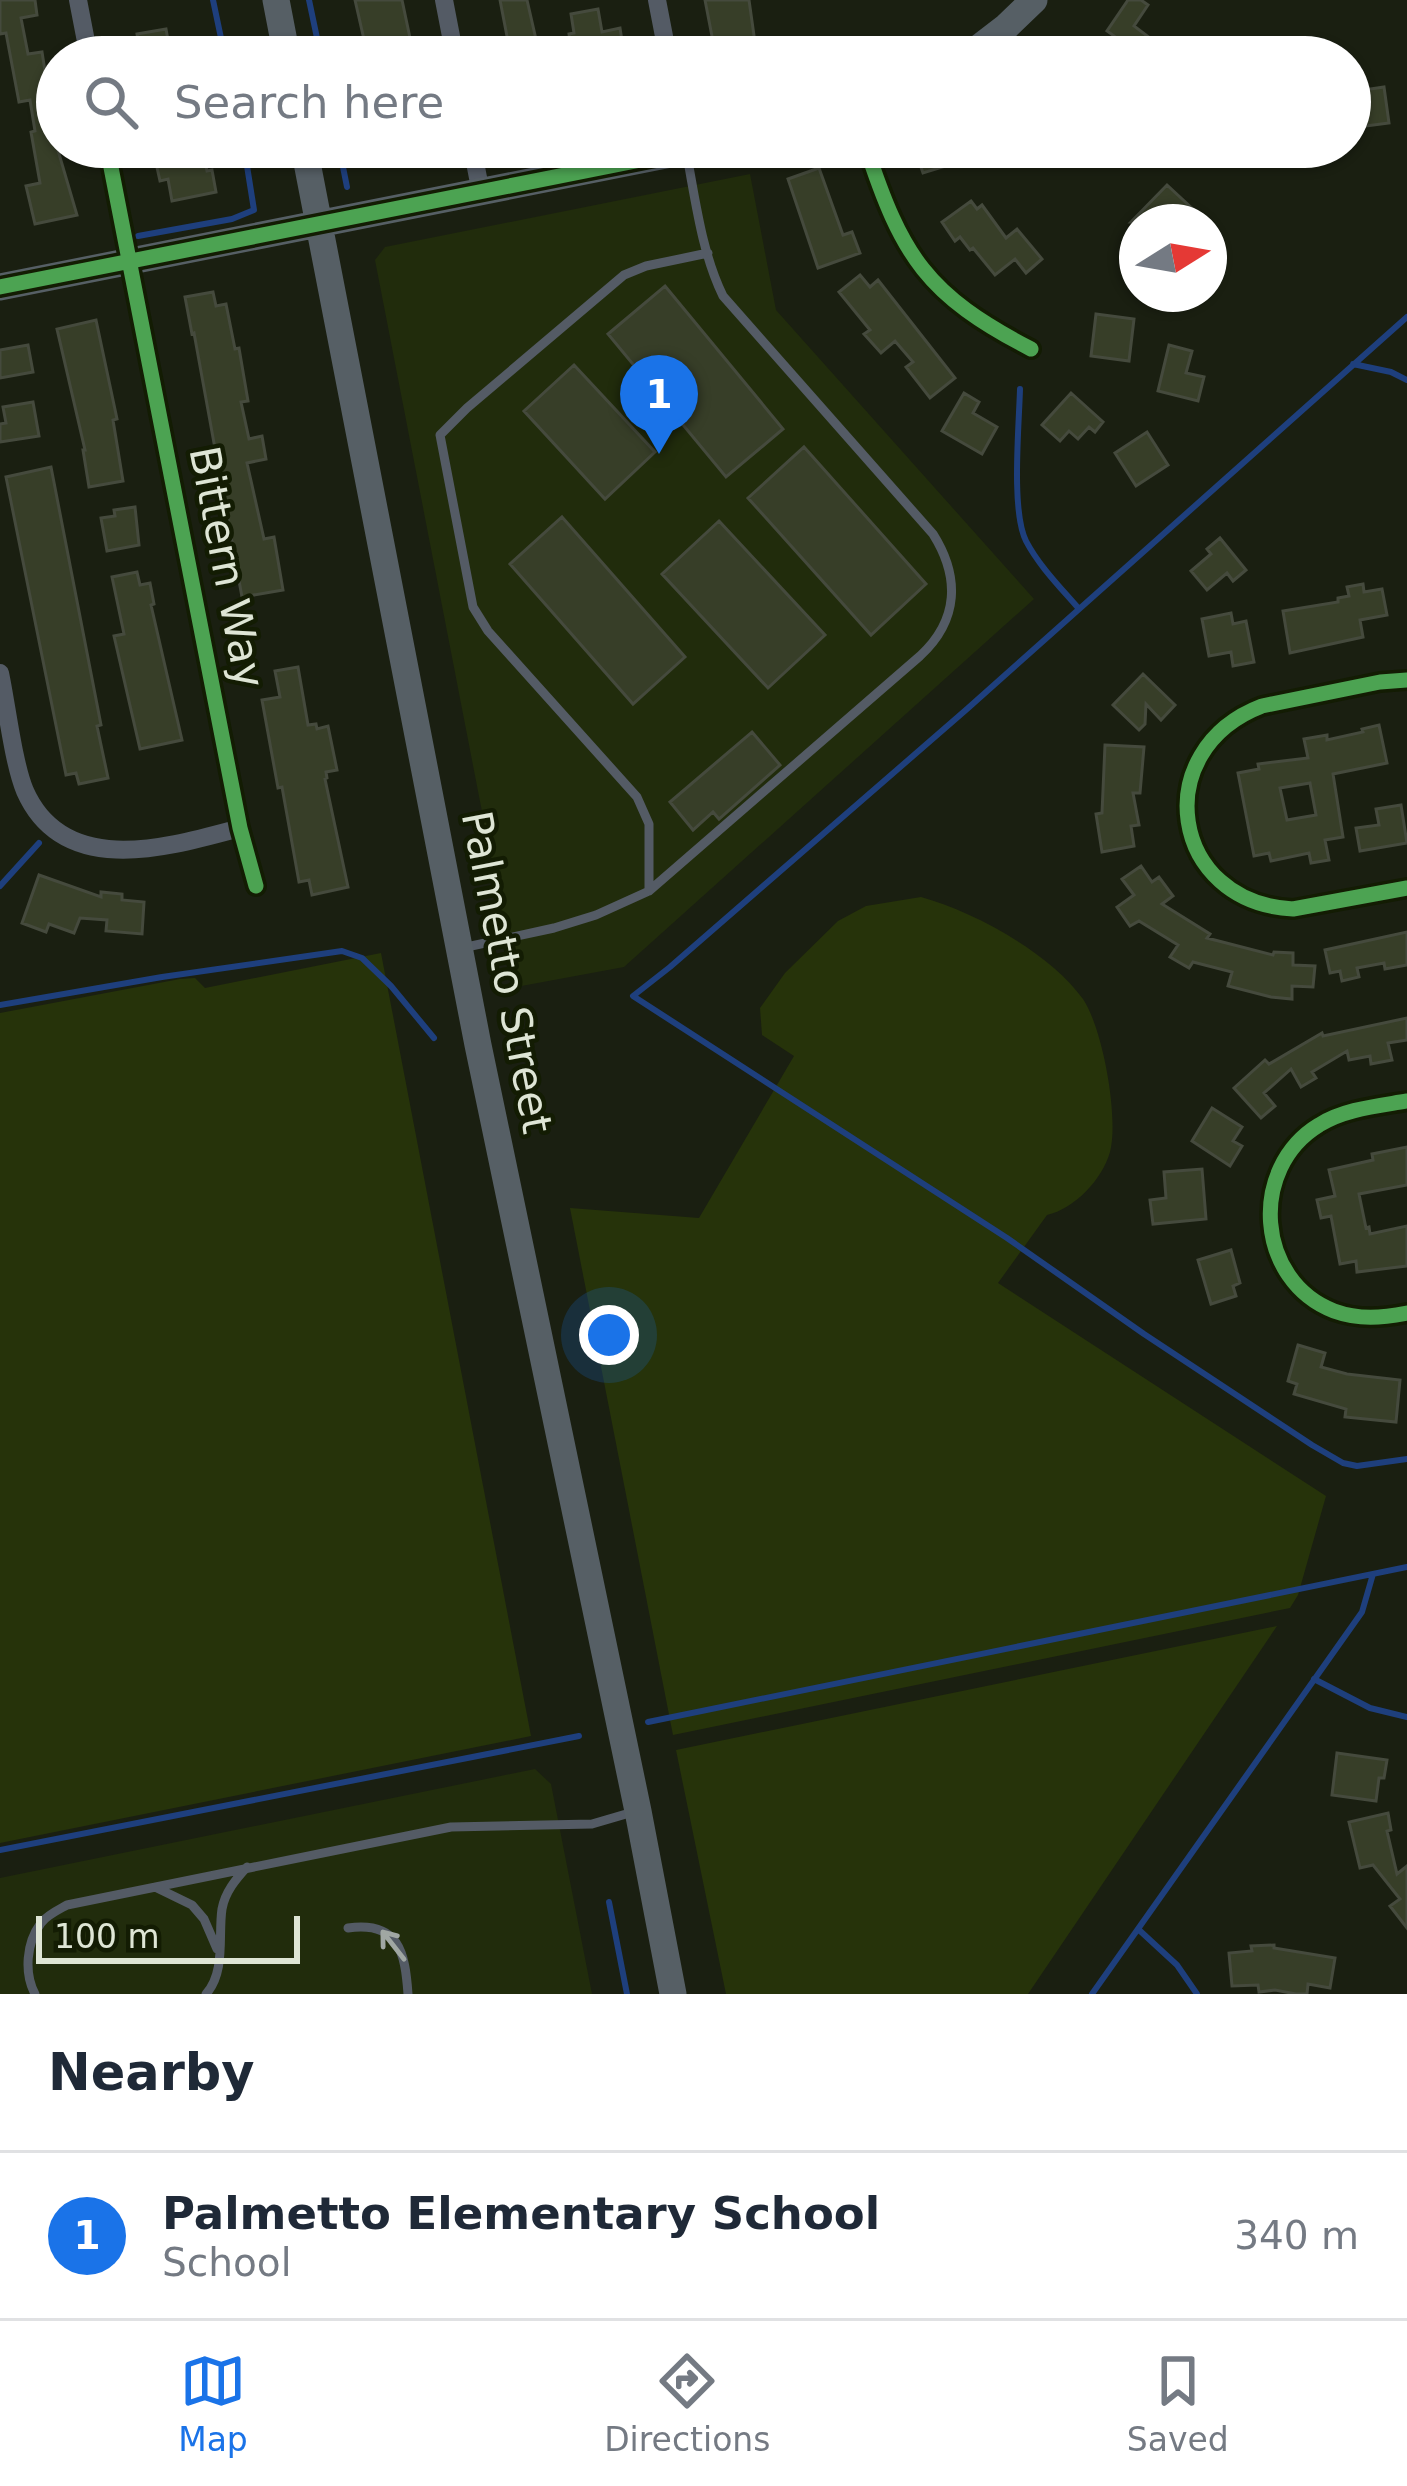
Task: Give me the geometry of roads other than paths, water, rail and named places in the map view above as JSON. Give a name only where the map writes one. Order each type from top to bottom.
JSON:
[{"type":"main road","points":[[276,0],[283,36]]},
{"type":"main road","points":[[995,36],[1034,0]]},
{"type":"main road","name":"Palmetto Street","points":[[308,168],[459,949],[673,1994]]},
{"type":"main road","points":[[0,287],[598,168]]},
{"type":"street","points":[[78,0],[85,36]]},
{"type":"street","points":[[444,0],[451,36]]},
{"type":"street","points":[[657,0],[664,36]]},
{"type":"street","name":"Bittern Way","points":[[111,168],[240,828],[256,886]]},
{"type":"street","points":[[476,168],[481,193]]},
{"type":"street","points":[[873,168],[897,231],[934,283],[992,329],[1031,349]]},
{"type":"street","points":[[0,674],[23,786],[45,820],[66,836],[91,847],[118,851],[240,828]]},
{"type":"street","points":[[1407,680],[1246,712],[1220,730],[1203,751],[1186,803],[1191,836],[1204,862],[1224,885],[1249,900],[1293,909],[1407,888]]},
{"type":"street","points":[[1407,1100],[1346,1113],[1304,1135],[1277,1173],[1269,1220],[1281,1264],[1310,1297],[1335,1311],[1364,1318],[1407,1313]]},
{"type":"lane","points":[[459,949],[554,928],[650,891],[936,641],[946,622],[952,589],[947,557],[933,534],[723,296],[708,253],[695,168]]},
{"type":"lane","points":[[650,891],[649,824],[637,797],[488,631],[473,607],[440,435],[624,275],[708,253]]},
{"type":"lane","points":[[31,1994],[28,1955],[43,1920],[67,1905],[451,1827],[592,1824],[638,1811]]},
{"type":"lane","points":[[206,1994],[213,1986],[219,1954],[222,1904],[247,1867]]},
{"type":"lane","points":[[154,1886],[192,1905],[204,1919],[219,1954]]},
{"type":"lane","points":[[348,1928],[381,1929],[397,1942],[406,1962],[409,1994]]},
{"type":"waterway","points":[[213,0],[221,36]]},
{"type":"waterway","points":[[309,0],[317,36]]},
{"type":"waterway","points":[[138,236],[232,219],[254,210],[247,168]]},
{"type":"waterway","points":[[343,168],[347,187]]},
{"type":"waterway","points":[[1407,317],[967,709],[633,996],[1007,1238],[1312,1445],[1357,1466],[1407,1459]]},
{"type":"waterway","points":[[1353,364],[1407,380]]},
{"type":"waterway","points":[[1020,389],[1021,527],[1037,559],[1079,609]]},
{"type":"waterway","points":[[0,886],[39,843]]},
{"type":"waterway","points":[[0,1005],[342,951],[362,958],[434,1038]]},
{"type":"waterway","points":[[648,1722],[1407,1567]]},
{"type":"waterway","points":[[1092,1994],[1362,1612],[1373,1574]]},
{"type":"waterway","points":[[1314,1679],[1370,1708],[1407,1717]]},
{"type":"waterway","points":[[0,1850],[579,1736]]},
{"type":"waterway","points":[[609,1902],[627,1994]]},
{"type":"waterway","points":[[1138,1929],[1177,1965],[1197,1994]]},
{"type":"place","name":"Palmetto Elementary School","points":[[659,454]]}]
